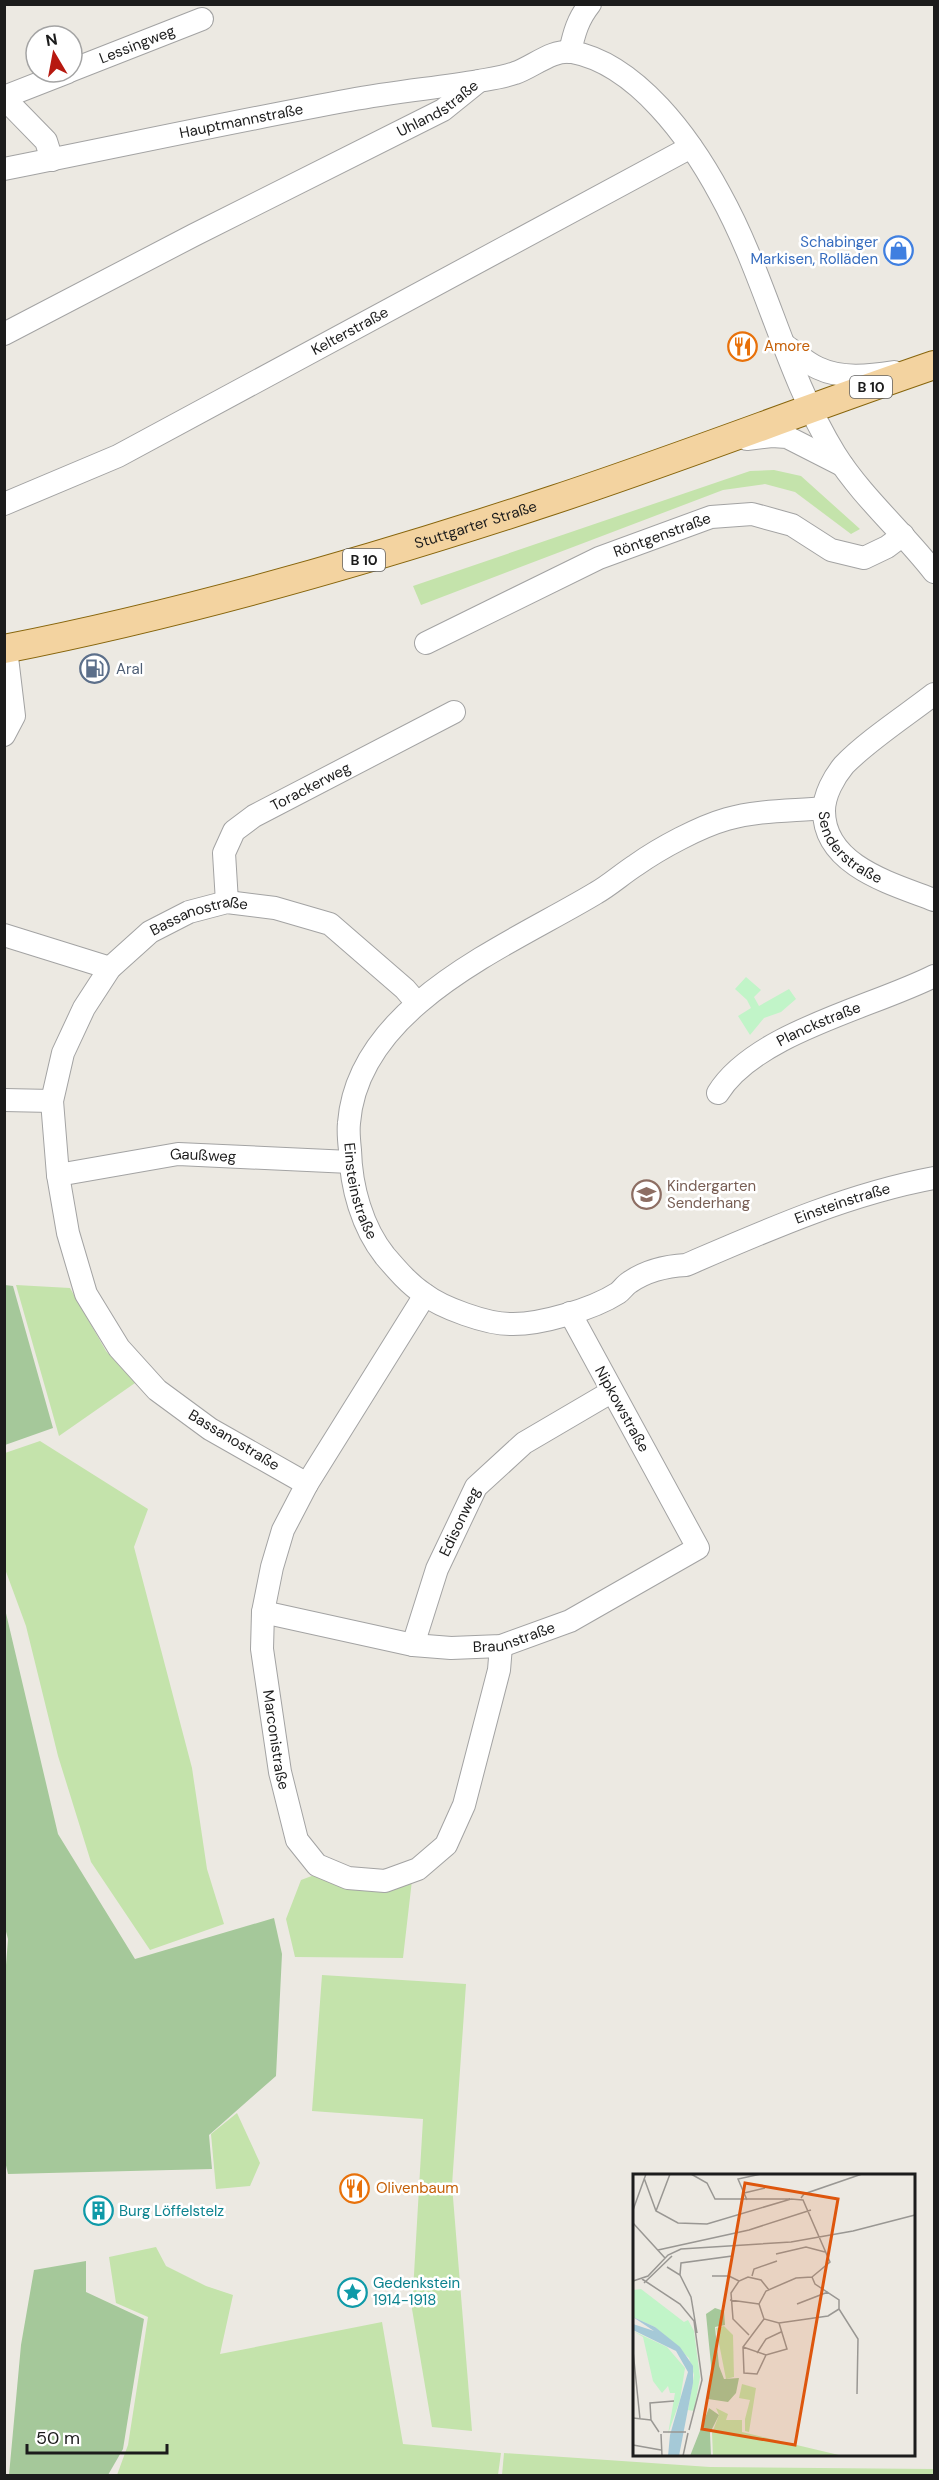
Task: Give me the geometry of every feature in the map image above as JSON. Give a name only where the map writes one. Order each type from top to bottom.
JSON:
[{"type":"main road","name":"Stuttgarter Straße","points":[[5,649],[142,620],[312,576],[558,499],[933,365]]},
{"type":"street","points":[[590,4],[580,16],[573,34],[570,52],[601,62],[627,78],[656,104],[691,147],[719,191],[736,226],[810,409],[843,466],[934,572]]},
{"type":"street","name":"Lessingweg","points":[[84,66],[202,20]]},
{"type":"street","name":"Uhlandstraße","points":[[4,334],[442,110],[479,81],[515,73],[556,54],[570,52]]},
{"type":"street","name":"Hauptmannstraße","points":[[4,169],[350,100],[479,81]]},
{"type":"street","name":"Lessingweg","points":[[4,98],[38,84]]},
{"type":"street","points":[[4,98],[46,141],[52,160]]},
{"type":"street","name":"Kelterstraße","points":[[4,504],[118,456],[691,147]]},
{"type":"street","points":[[786,346],[817,368],[842,375],[874,375],[933,365]]},
{"type":"street","points":[[714,443],[772,436],[787,437],[843,466]]},
{"type":"street","name":"Röntgenstraße","points":[[426,643],[599,558],[711,517],[752,514],[772,519],[792,525],[831,550],[864,558],[887,547],[903,535]]},
{"type":"street","points":[[4,735],[14,716],[5,649]]},
{"type":"street","name":"Senderstraße","points":[[934,694],[844,765],[827,795],[824,808],[824,822],[829,836],[845,856],[874,875],[934,900]]},
{"type":"street","name":"Torackerweg","points":[[227,902],[224,853],[234,831],[254,816],[454,712]]},
{"type":"street","name":"Einsteinstraße","points":[[824,808],[727,819],[666,846],[597,892],[538,924],[417,1003],[392,1026],[362,1073],[349,1122],[350,1162],[360,1211],[379,1248],[399,1272],[425,1296],[475,1318],[508,1324],[537,1322],[570,1313],[617,1293],[631,1281],[666,1266],[686,1265],[799,1217],[861,1197],[934,1178]]},
{"type":"street","name":"Bassanostraße","points":[[306,1484],[210,1429],[157,1390],[118,1348],[86,1294],[68,1233],[58,1175],[52,1101],[63,1053],[84,1008],[110,968],[150,932],[189,912],[227,902],[275,908],[330,924],[405,989],[417,1003]]},
{"type":"street","points":[[4,935],[110,968]]},
{"type":"street","name":"Planckstraße","points":[[718,1093],[726,1081],[744,1064],[771,1048],[838,1015],[898,993],[934,976]]},
{"type":"street","points":[[4,1100],[52,1101]]},
{"type":"street","name":"Gaußweg","points":[[58,1175],[178,1154],[350,1162]]},
{"type":"street","name":"Marconistraße","points":[[425,1296],[306,1484],[284,1530],[272,1567],[263,1612],[262,1649],[280,1772],[297,1840],[316,1865],[348,1878],[385,1881],[418,1869],[446,1845],[464,1806],[499,1670],[501,1646]]},
{"type":"street","name":"Nipkowstraße","points":[[570,1313],[674,1504]]},
{"type":"street","name":"Edisonweg","points":[[413,1645],[437,1569],[476,1487],[524,1443],[611,1392]]},
{"type":"street","name":"Braunstraße","points":[[263,1612],[413,1645],[451,1648],[501,1646],[570,1621],[698,1548],[674,1504]]},
{"type":"green space","points":[[774,470],[801,476],[860,529],[851,534],[795,492],[765,484],[723,490],[421,605],[413,586],[750,471]]},
{"type":"green space","points":[[746,977],[761,990],[754,997],[759,1006],[789,989],[796,999],[781,1012],[764,1018],[750,1035],[738,1016],[751,1008],[747,1000],[735,989]]},
{"type":"green space","points":[[5,1285],[13,1286],[53,1428],[5,1445]]},
{"type":"green space","points":[[16,1285],[70,1288],[106,1351],[135,1383],[59,1436]]},
{"type":"green space","points":[[40,1441],[148,1509],[134,1547],[192,1768],[207,1869],[224,1924],[150,1950],[91,1862],[58,1756],[26,1626],[5,1569],[5,1453]]},
{"type":"green space","points":[[5,1609],[58,1834],[135,1959],[274,1918],[282,1954],[276,2076],[209,2135],[212,2169],[8,2174],[4,2157],[4,1991],[8,1939],[4,1924]]},
{"type":"green space","points":[[317,1874],[412,1880],[403,1958],[295,1957],[286,1919],[301,1880]]},
{"type":"green space","points":[[322,1975],[466,1984],[452,2185],[472,2431],[432,2427],[412,2309],[423,2119],[312,2111]]},
{"type":"green space","points":[[237,2113],[260,2163],[250,2186],[216,2189],[211,2134]]},
{"type":"green space","points":[[156,2247],[166,2266],[206,2286],[233,2295],[220,2354],[382,2322],[403,2444],[501,2453],[498,2475],[117,2475],[128,2445],[148,2317],[116,2303],[109,2257]]},
{"type":"green space","points":[[86,2261],[86,2292],[144,2319],[123,2449],[108,2475],[9,2475],[21,2345],[34,2270]]},
{"type":"green space","points":[[504,2453],[710,2467],[934,2469],[934,2475],[502,2475]]},
{"type":"place","name":"Schabinger Markisen, Rolläden","points":[[899,251]]},
{"type":"place","name":"Amore","points":[[743,346]]},
{"type":"place","name":"Aral","points":[[95,669]]},
{"type":"place","name":"Kindergarten Senderhang","points":[[646,1195]]},
{"type":"place","name":"Olivenbaum","points":[[355,2188]]},
{"type":"place","name":"Burg Löffelstelz","points":[[98,2211]]},
{"type":"place","name":"Gedenkstein 1914-1918","points":[[352,2292]]}]
